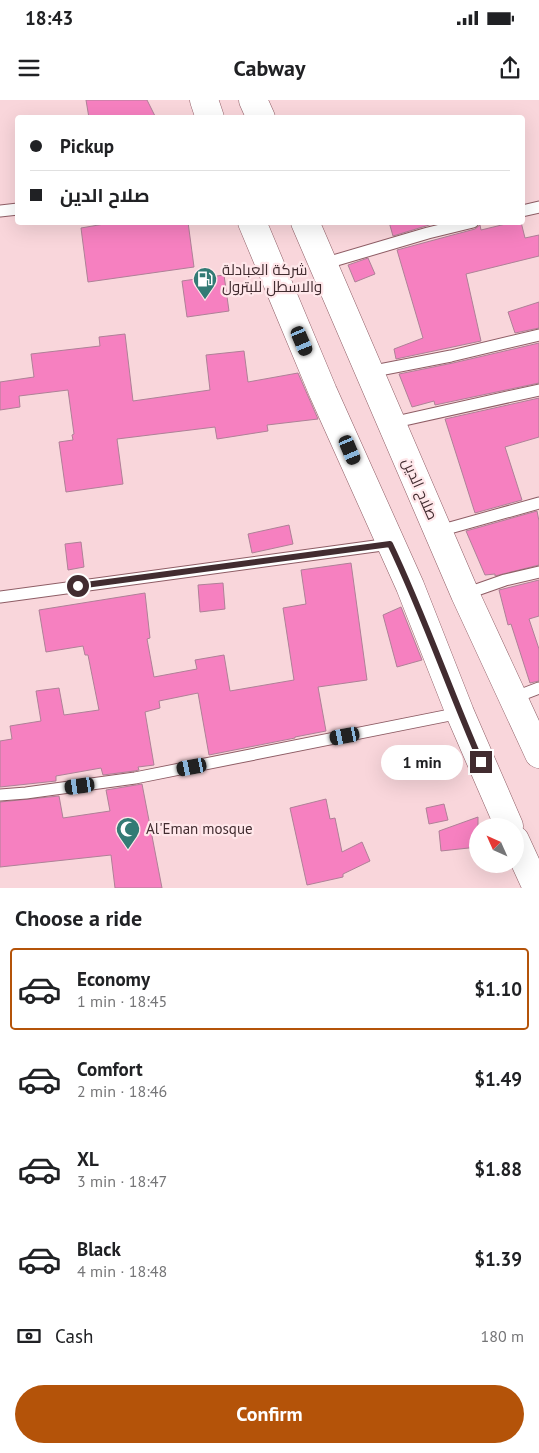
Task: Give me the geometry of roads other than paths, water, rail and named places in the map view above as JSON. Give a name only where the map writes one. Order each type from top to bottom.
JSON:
[{"type":"highway","points":[[204,100],[209,115]]},
{"type":"highway","points":[[253,100],[260,115]]},
{"type":"highway","points":[[253,225],[323,392],[410,586],[460,713],[510,818]]},
{"type":"highway","name":"صلاح الدين","points":[[306,225],[465,594],[539,754]]},
{"type":"highway","points":[[524,850],[538,888]]},
{"type":"lane","points":[[525,210],[539,208]]},
{"type":"lane","points":[[0,211],[15,209]]},
{"type":"lane","points":[[323,264],[461,225]]},
{"type":"lane","points":[[369,372],[451,356],[539,335]]},
{"type":"lane","points":[[391,423],[539,390]]},
{"type":"lane","points":[[439,531],[539,503]]},
{"type":"lane","points":[[0,597],[390,544]]},
{"type":"lane","points":[[465,594],[505,580],[539,572]]},
{"type":"lane","points":[[513,698],[539,688]]},
{"type":"lane","points":[[0,795],[135,778],[460,713]]},
{"type":"place","name":"شركة العبادلة والاسطل للبترول","points":[[205,300]]},
{"type":"place","name":"Al'Eman mosque","points":[[128,850]]}]
